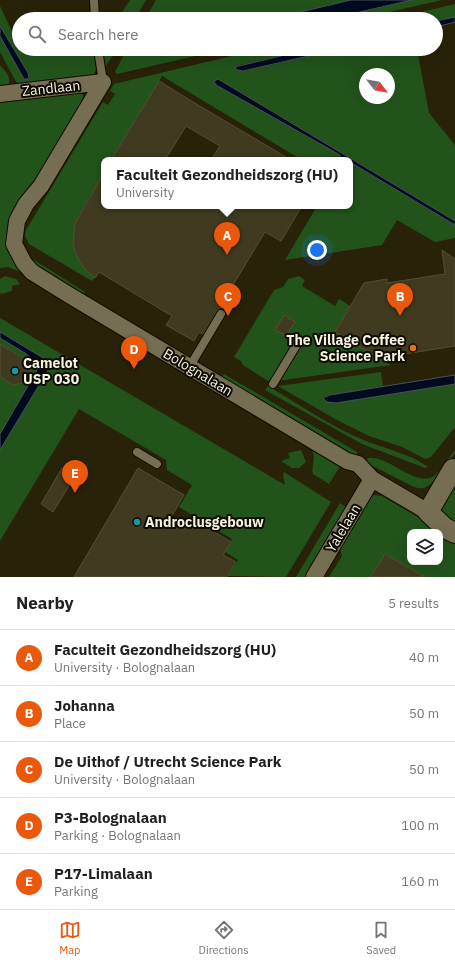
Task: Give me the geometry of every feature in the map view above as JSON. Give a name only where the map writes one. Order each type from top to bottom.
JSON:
[{"type":"street","name":"Zandlaan","points":[[0,94],[103,82]]},
{"type":"street","name":"Bolognalaan","points":[[103,82],[42,186],[26,204],[17,221],[14,244],[17,252],[32,272],[347,461],[358,464],[372,479],[428,512],[445,528],[455,533]]},
{"type":"street","points":[[428,512],[454,468]]},
{"type":"street","name":"Yalelaan","points":[[314,577],[372,479]]},
{"type":"lane","points":[[94,0],[95,12]]},
{"type":"lane","points":[[99,56],[103,82]]},
{"type":"lane","points":[[190,366],[220,314]]},
{"type":"lane","points":[[273,384],[299,341],[294,338]]},
{"type":"lane","points":[[137,452],[157,464]]},
{"type":"green space","points":[[130,0],[146,0],[139,12],[122,12]]},
{"type":"green space","points":[[156,0],[351,0],[300,12],[149,12]]},
{"type":"green space","points":[[413,0],[442,0],[389,12],[360,12]]},
{"type":"green space","points":[[455,4],[455,17],[443,20],[443,12],[421,12]]},
{"type":"green space","points":[[0,6],[12,32],[12,46],[0,26]]},
{"type":"green space","points":[[0,36],[24,79],[28,73],[18,56],[95,56],[96,69],[93,77],[20,86],[15,80],[0,52]]},
{"type":"green space","points":[[104,56],[112,56],[106,66],[104,64]]},
{"type":"green space","points":[[123,56],[195,56],[117,74],[115,72]]},
{"type":"green space","points":[[232,56],[280,56],[236,66],[244,71],[309,56],[418,56],[429,113],[455,145],[455,221],[353,160],[353,157],[348,157],[218,79],[217,85],[340,155],[339,157],[297,157],[162,76],[113,157],[101,157],[101,178],[80,214],[76,225],[74,246],[77,257],[84,267],[95,277],[92,281],[29,244],[25,236],[26,230],[103,102],[108,105],[115,94],[110,91],[114,84]]},
{"type":"green space","points":[[0,65],[8,75],[9,84],[7,87],[0,90]]},
{"type":"green space","points":[[78,91],[83,95],[83,103],[13,215],[23,273],[8,267],[0,268],[0,97]]},
{"type":"green space","points":[[353,164],[455,225],[455,238],[435,242],[397,220],[382,245],[285,260],[315,209],[353,209]]},
{"type":"green space","points":[[31,258],[85,292],[82,298],[29,261]]},
{"type":"green space","points":[[5,276],[16,279],[20,284],[12,286],[12,291],[2,294],[0,293],[0,279]]},
{"type":"green space","points":[[299,276],[305,280],[302,286],[335,306],[339,299],[350,306],[335,332],[391,365],[270,382],[243,365],[241,361],[234,357],[274,290],[283,287],[288,279]]},
{"type":"green space","points":[[0,318],[285,485],[283,475],[284,472],[331,502],[286,577],[228,576],[238,560],[225,552],[232,539],[179,507],[192,485],[167,470],[166,460],[79,409],[0,541]]},
{"type":"green space","points":[[381,372],[383,386],[325,396],[323,398],[336,403],[455,384],[455,427],[431,457],[425,459],[402,447],[369,436],[335,419],[278,386]]},
{"type":"green space","points":[[224,374],[357,452],[357,457],[356,458],[221,378]]},
{"type":"green space","points":[[268,386],[341,429],[366,441],[406,455],[428,467],[425,468],[362,444],[265,390]]},
{"type":"green space","points":[[309,446],[342,463],[329,484],[313,474],[312,470],[314,457]]},
{"type":"green space","points":[[301,450],[306,462],[299,468],[292,468],[281,461],[290,458],[288,453]]},
{"type":"green space","points":[[454,451],[455,453],[445,468],[432,483],[422,488],[414,487],[365,462],[368,458],[376,458],[410,475],[427,479],[437,474]]},
{"type":"green space","points":[[455,483],[455,526],[440,517],[440,510]]},
{"type":"green space","points":[[373,495],[382,496],[438,529],[407,529],[407,565],[443,565],[443,532],[455,539],[455,577],[424,577],[385,554],[371,577],[329,577],[342,556],[339,546],[366,501]]},
{"type":"green space","points":[[340,503],[346,507],[305,577],[296,577]]},
{"type":"water","points":[[351,0],[412,0],[360,12],[300,12]]},
{"type":"water","points":[[455,17],[455,22],[443,25],[443,20]]},
{"type":"water","points":[[0,26],[12,46],[12,56],[18,56],[28,73],[29,78],[24,79],[0,36]]},
{"type":"water","points":[[281,56],[308,56],[243,71],[237,70],[235,67]]},
{"type":"water","points":[[218,79],[348,157],[340,157],[340,155],[216,85],[214,81]]},
{"type":"water","points":[[353,160],[455,221],[455,225],[353,164]]},
{"type":"water","points":[[0,332],[50,362],[50,367],[0,450],[0,434],[40,365],[25,353],[0,338]]},
{"type":"water","points":[[455,375],[455,384],[336,403],[327,402],[323,398],[330,395]]},
{"type":"building","points":[[159,81],[286,157],[213,157],[220,146],[186,126],[167,157],[113,157]]},
{"type":"building","points":[[101,177],[101,209],[300,209],[281,241],[265,232],[227,295],[236,301],[229,312],[220,307],[203,334],[199,332],[194,341],[166,325],[172,316],[99,272],[95,278],[84,268],[78,259],[73,244],[75,224]]},
{"type":"building","points":[[442,250],[455,259],[455,346],[379,358],[335,332],[364,283],[387,279],[387,283],[445,274]]},
{"type":"building","points":[[284,315],[295,322],[286,336],[275,330]]},
{"type":"building","name":"Camelot USP 030","points":[[0,344],[33,364],[22,383],[13,385],[0,377]]},
{"type":"building","points":[[62,468],[75,476],[53,512],[41,504]]},
{"type":"building","name":"Androclusgebouw","points":[[138,468],[184,495],[165,528],[191,518],[231,542],[223,555],[236,562],[227,577],[74,577]]},
{"type":"building","points":[[385,554],[425,577],[371,577]]},
{"type":"place","name":"Faculteit Gezondheidszorg (HU)","points":[[227,255]]},
{"type":"place","name":"De Uithof / Utrecht Science Park","points":[[228,316]]},
{"type":"place","name":"Johanna","points":[[400,316]]},
{"type":"place","name":"The Village Coffee Science Park","points":[[413,348]]},
{"type":"place","name":"P3-Bolognalaan","points":[[134,369]]},
{"type":"place","name":"Camelot USP 030","points":[[15,371]]},
{"type":"place","name":"P17-Limalaan","points":[[75,493]]},
{"type":"place","name":"Androclusgebouw","points":[[137,522]]}]
